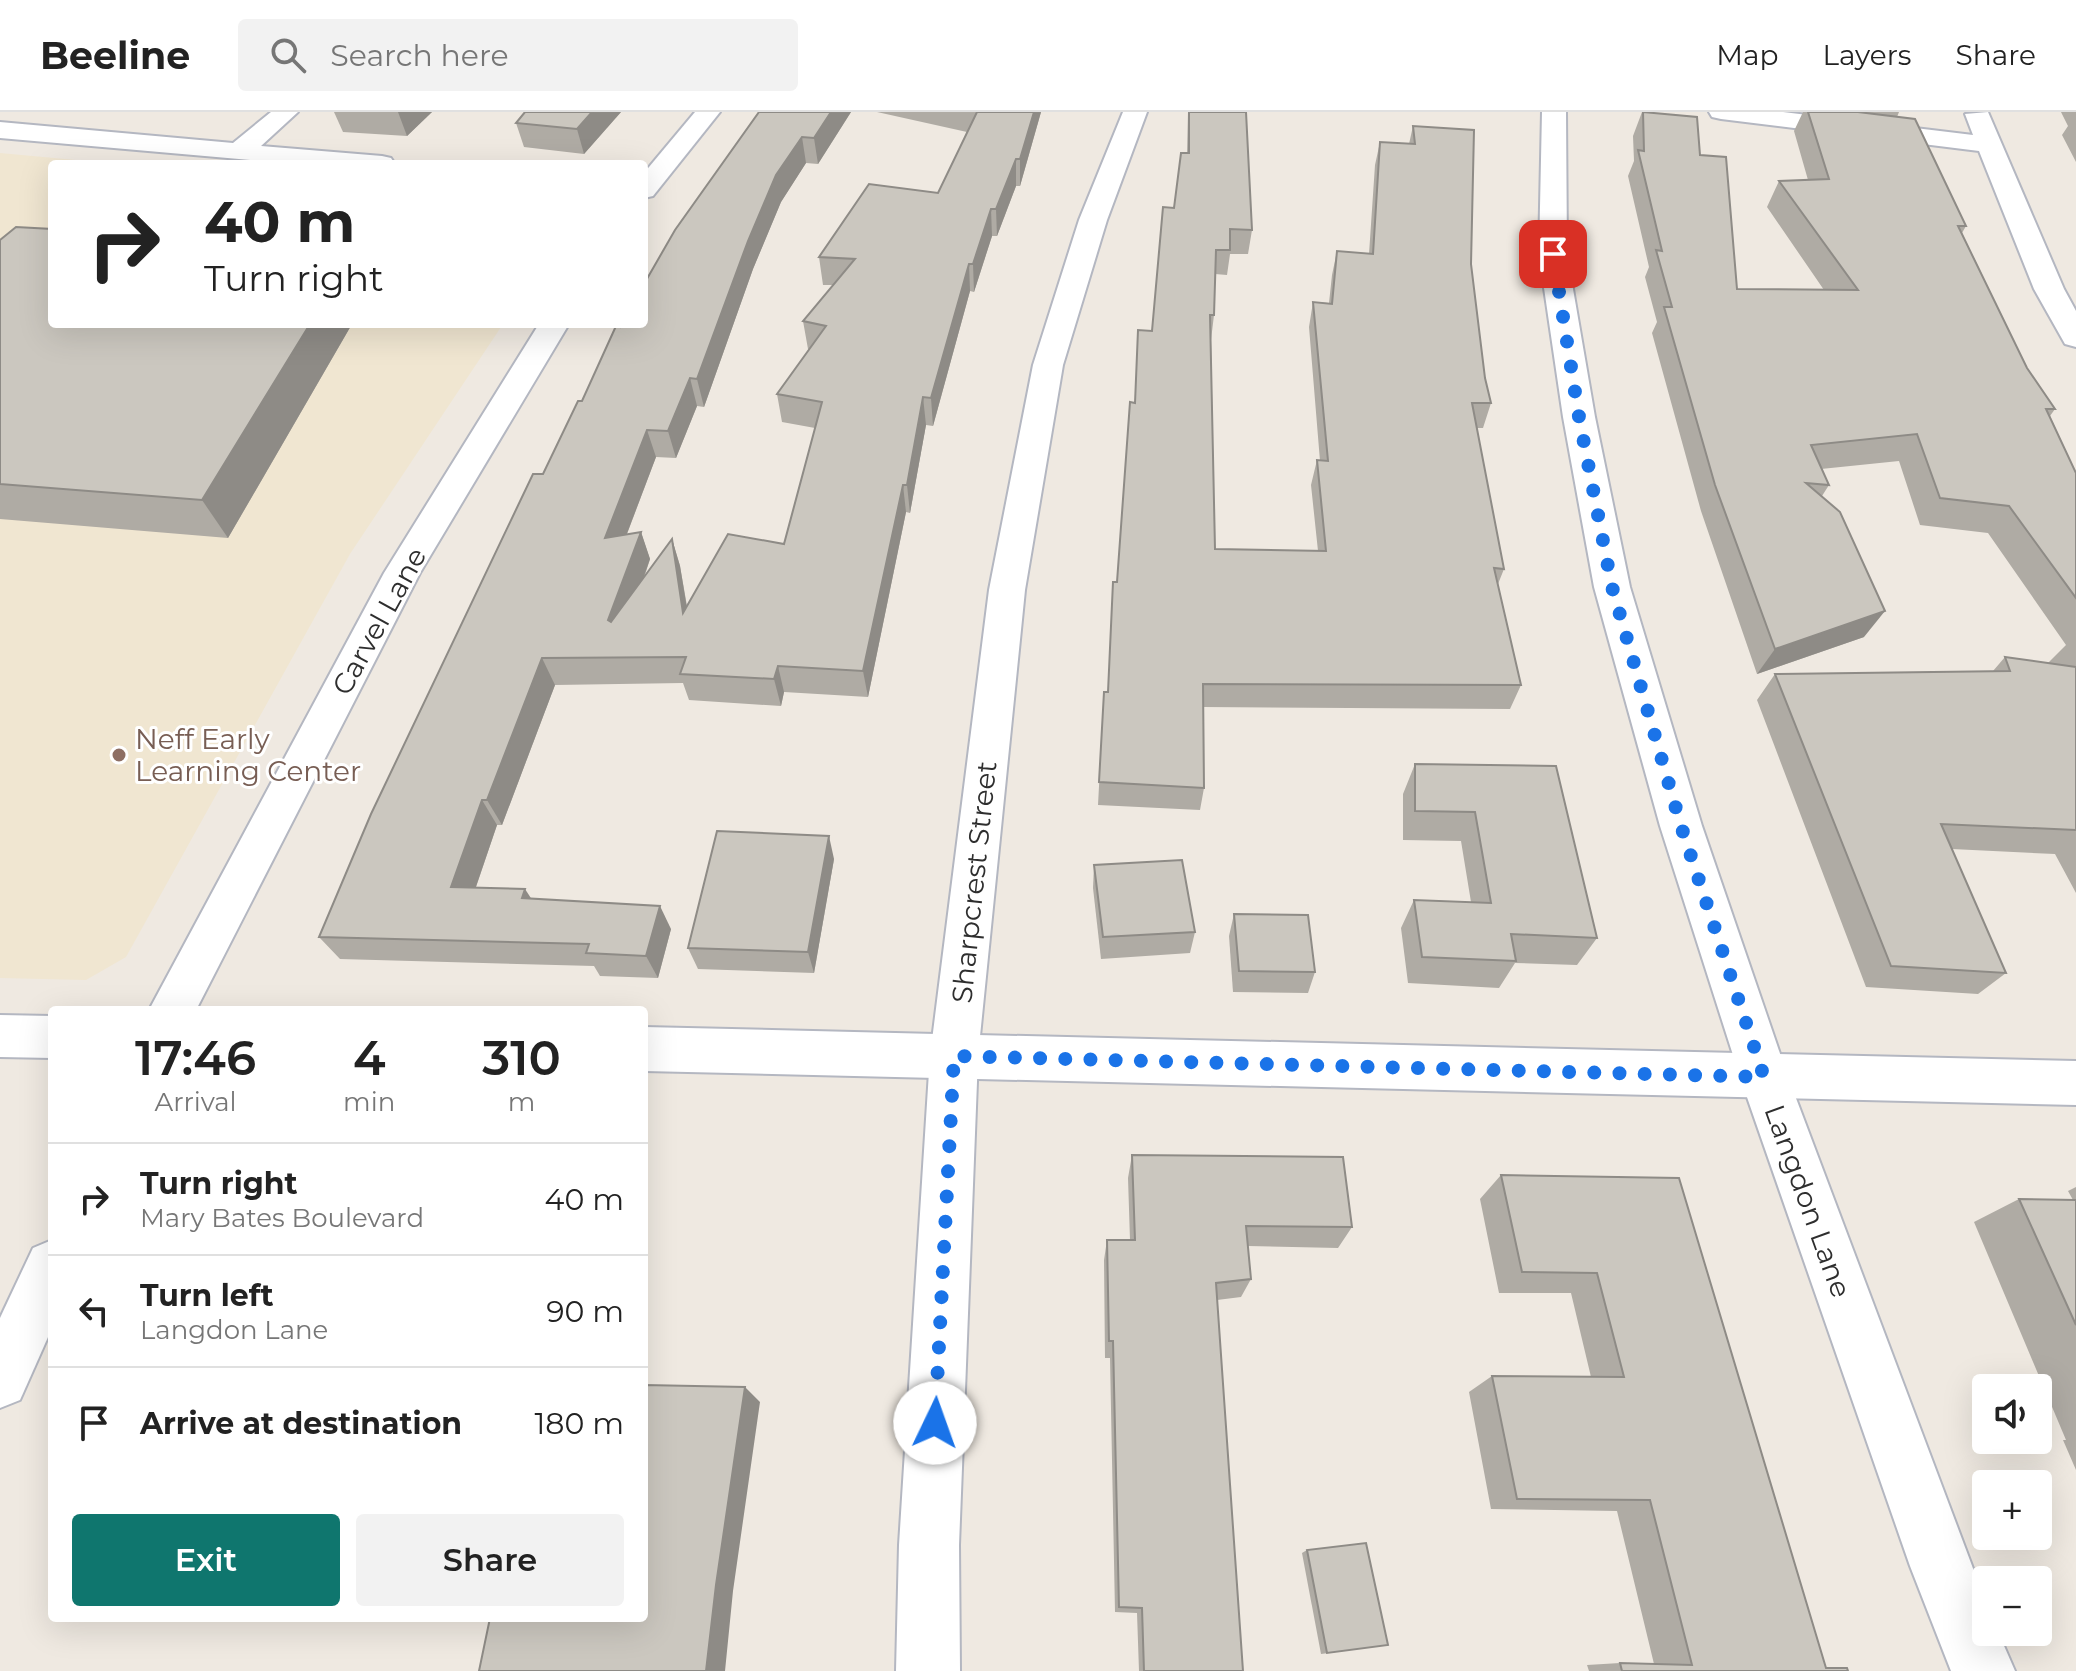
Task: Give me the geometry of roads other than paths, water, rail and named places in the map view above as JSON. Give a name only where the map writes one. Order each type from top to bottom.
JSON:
[{"type":"street","points":[[239,151],[286,112]]},
{"type":"street","points":[[648,185],[708,112]]},
{"type":"street","name":"Sharpcrest Street","points":[[928,1671],[929,1545],[954,1056],[1007,590],[1048,365],[1093,220],[1135,112]]},
{"type":"street","name":"Langdon Lane","points":[[1554,112],[1553,254],[1579,417],[1612,587],[1681,826],[1764,1077],[1940,1566],[1983,1671]]},
{"type":"street","points":[[1721,112],[1987,144]]},
{"type":"street","points":[[1977,112],[1987,144],[2049,289],[2076,338]]},
{"type":"street","points":[[0,130],[338,160]]},
{"type":"street","name":"Carvel Lane","points":[[174,1006],[402,573],[552,328]]},
{"type":"street","points":[[0,1036],[48,1037]]},
{"type":"street","points":[[648,1049],[2076,1083]]},
{"type":"street","points":[[0,1380],[48,1276]]},
{"type":"place","name":"Neff Early Learning Center","points":[[119,755]]}]
